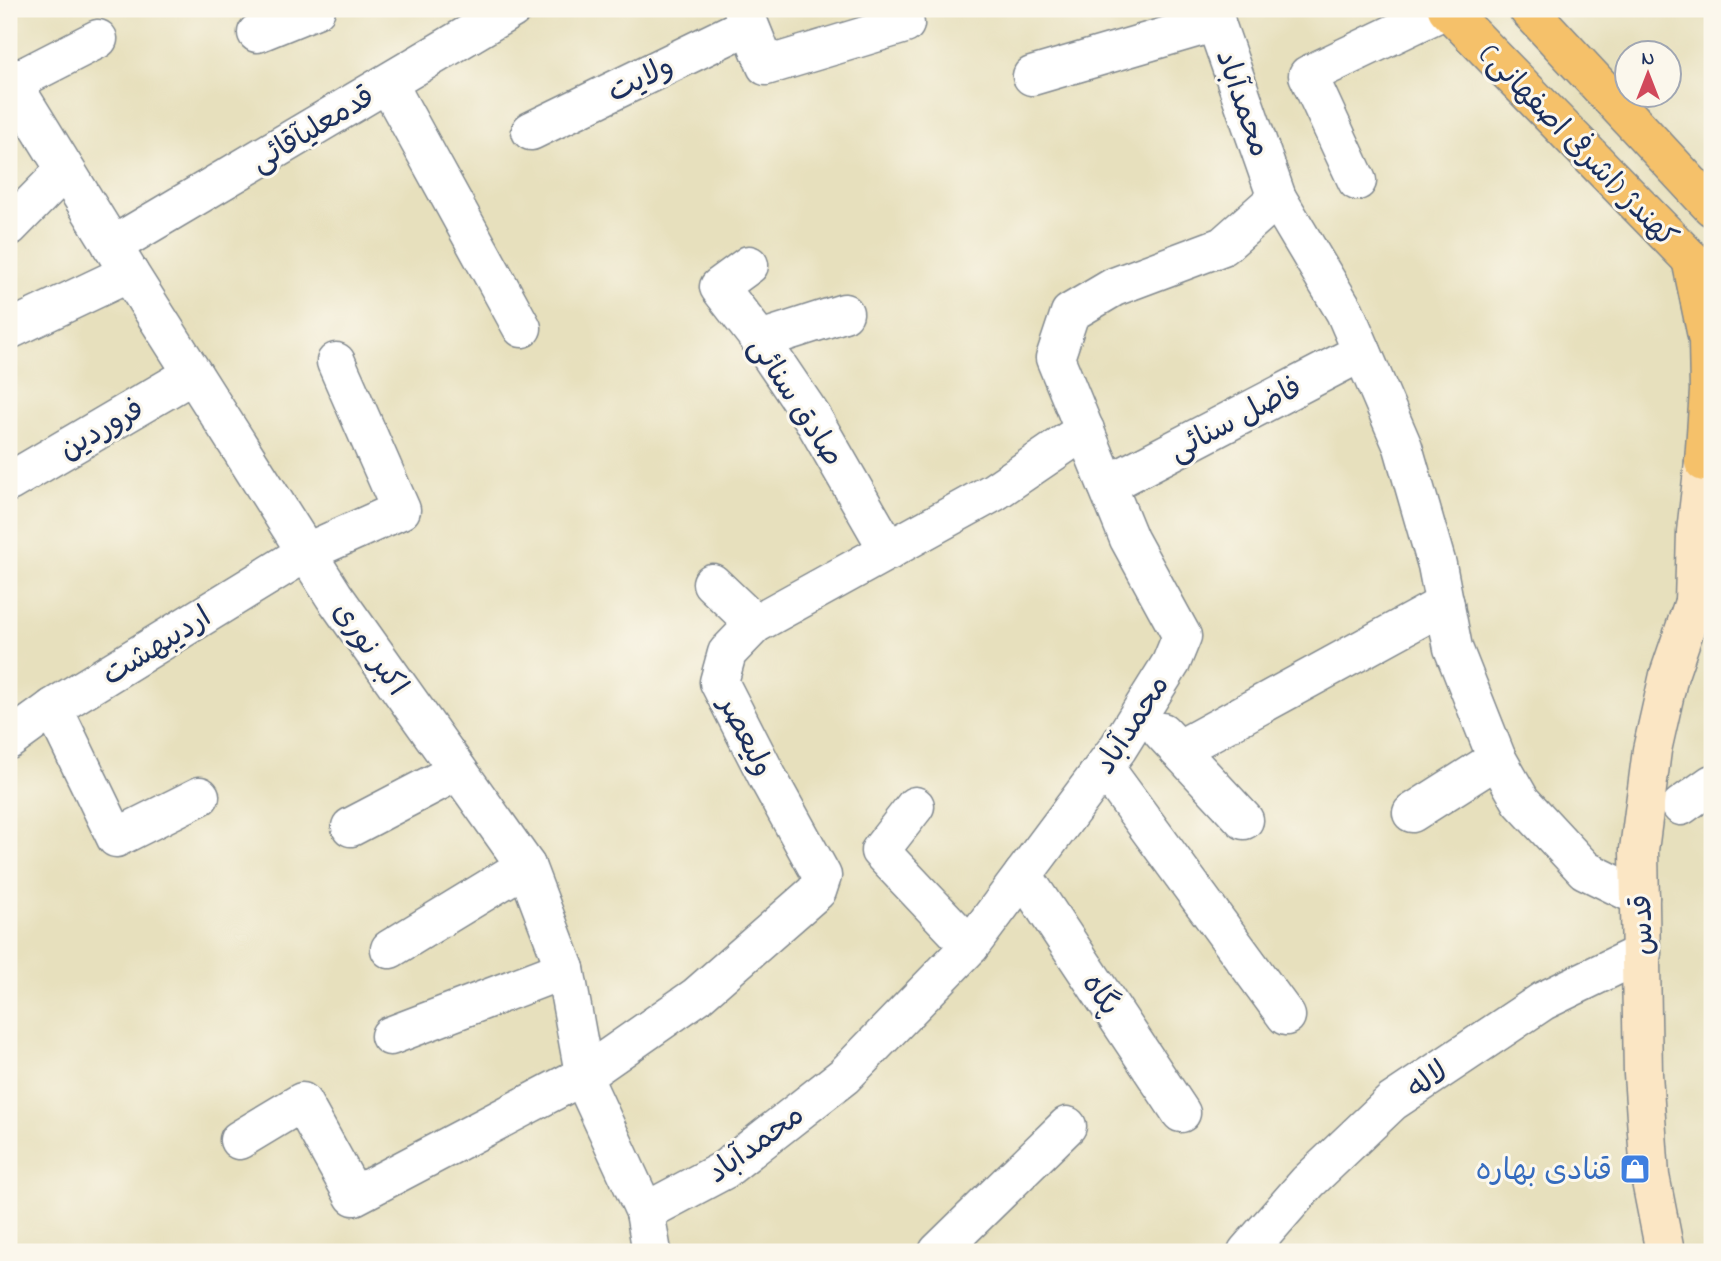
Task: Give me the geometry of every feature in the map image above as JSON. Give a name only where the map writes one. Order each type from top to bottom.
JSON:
[{"type":"main road","name":"کهندژ (اشرفی اصفهانی)","points":[[1446,9],[1702,270]]},
{"type":"main road","name":"کهندژ (اشرفی اصفهانی)","points":[[1528,9],[1712,207]]},
{"type":"main road","points":[[1647,138],[1712,175]]},
{"type":"main road","points":[[1702,270],[1708,341],[1708,457]]},
{"type":"main road","name":"قدس","points":[[1665,1252],[1650,1176],[1643,1074],[1639,850],[1652,750],[1669,675],[1703,587],[1696,531],[1708,457]]},
{"type":"street","points":[[257,33],[316,9]]},
{"type":"street","name":"قدمعلیآقائی","points":[[9,330],[121,260],[388,83],[512,9]]},
{"type":"street","points":[[1357,181],[1308,75],[1446,9]]},
{"type":"street","points":[[1032,76],[1214,15]]},
{"type":"street","name":"محمدآباد","points":[[1214,15],[1277,198],[1345,312],[1403,447],[1437,565],[1453,648],[1497,759],[1521,801],[1585,870],[1640,897]]},
{"type":"street","points":[[746,17],[766,66],[905,24]]},
{"type":"street","name":"ولایت","points":[[531,131],[746,17]]},
{"type":"street","points":[[10,80],[98,39]]},
{"type":"street","name":"اکبر نوری","points":[[10,80],[334,596],[526,866],[565,969],[586,1084],[645,1212],[652,1252]]},
{"type":"street","points":[[388,83],[522,328]]},
{"type":"street","points":[[9,227],[65,170]]},
{"type":"street","name":"محمدآباد","points":[[645,1212],[724,1170],[844,1076],[970,946],[1104,768],[1142,711],[1171,663],[1182,636],[1129,539],[1055,358],[1070,313],[1114,287],[1223,246],[1277,198]]},
{"type":"street","name":"صادق سنائی","points":[[749,265],[719,287],[760,340],[812,417],[889,551]]},
{"type":"street","points":[[760,340],[844,313]]},
{"type":"street","name":"فاضل سنائی","points":[[1107,485],[1362,352]]},
{"type":"street","name":"اردیبهشت","points":[[9,740],[52,708],[306,553],[401,510],[336,362]]},
{"type":"street","name":"فروردین","points":[[9,482],[193,374]]},
{"type":"street","name":"ولیعصر","points":[[239,1140],[302,1102],[354,1196],[584,1075],[697,996],[817,891],[822,876],[719,682],[727,653],[755,624],[994,492],[1085,430]]},
{"type":"street","points":[[712,583],[755,624]]},
{"type":"street","points":[[1178,750],[1445,604]]},
{"type":"street","points":[[52,708],[117,838],[200,796]]},
{"type":"street","points":[[1142,711],[1244,820]]},
{"type":"street","points":[[1412,813],[1497,759]]},
{"type":"street","points":[[1104,768],[1286,1016]]},
{"type":"street","points":[[351,827],[458,771]]},
{"type":"street","points":[[1681,806],[1712,784]]},
{"type":"street","points":[[915,806],[880,851],[970,946]]},
{"type":"street","points":[[390,949],[526,866]]},
{"type":"street","name":"پگاه","points":[[1023,875],[1181,1113]]},
{"type":"street","name":"لاله","points":[[1247,1252],[1308,1182],[1392,1102],[1543,1001],[1642,953]]},
{"type":"street","points":[[390,1036],[565,969]]},
{"type":"street","points":[[938,1252],[1068,1126]]},
{"type":"place","name":"قنادی بهاره","points":[[1635,1169]]}]
